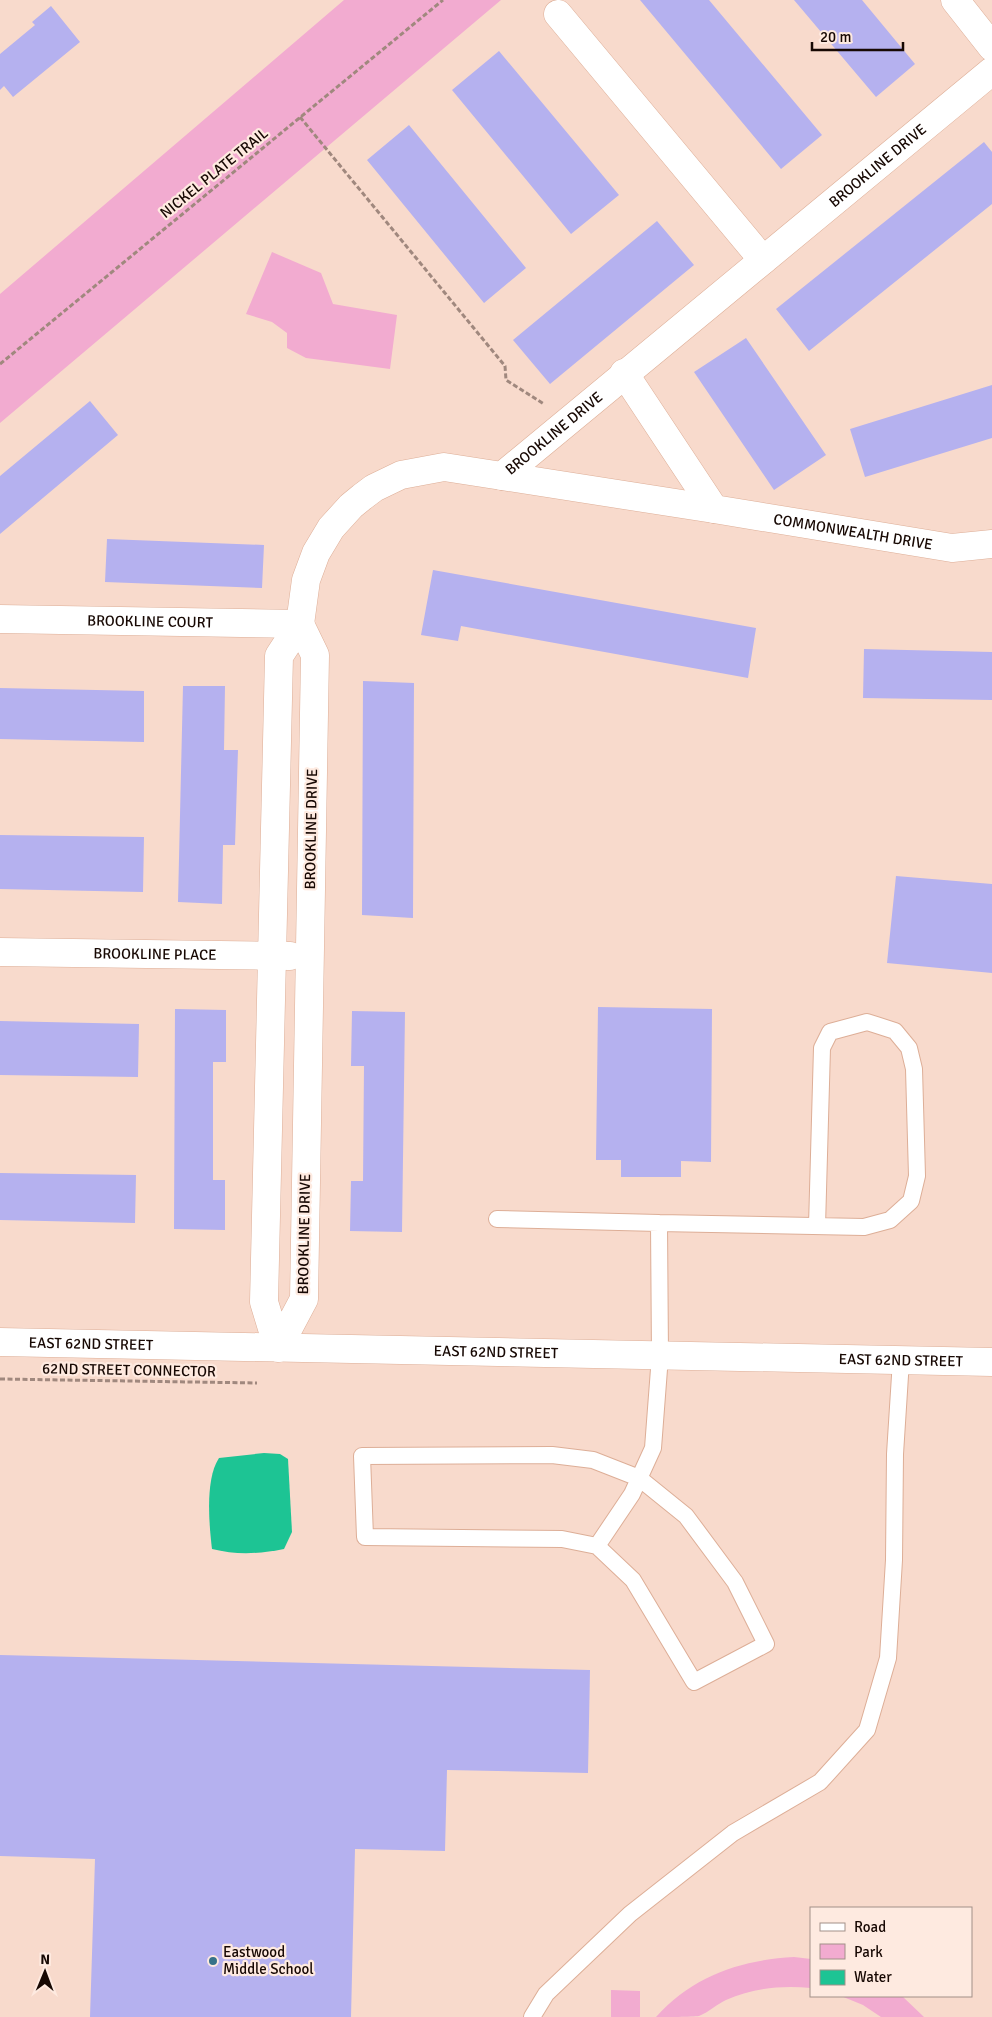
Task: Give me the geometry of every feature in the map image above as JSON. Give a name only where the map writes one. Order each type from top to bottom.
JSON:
[{"type":"street","points":[[955,0],[992,47]]},
{"type":"street","points":[[558,14],[763,260]]},
{"type":"street","name":"BROOKLINE DRIVE","points":[[278,1348],[264,1302],[279,656],[300,624],[306,580],[316,553],[331,528],[351,506],[374,488],[401,475],[436,468],[458,468],[502,476],[624,373],[992,71]]},
{"type":"street","points":[[624,373],[714,509]]},
{"type":"street","name":"COMMONWEALTH DRIVE","points":[[502,476],[952,548],[992,544]]},
{"type":"street","name":"BROOKLINE COURT","points":[[0,619],[300,624]]},
{"type":"street","name":"BROOKLINE DRIVE","points":[[278,1348],[304,1300],[315,655],[300,624]]},
{"type":"street","name":"BROOKLINE PLACE","points":[[0,952],[309,956]]},
{"type":"street","name":"EAST 62ND STREET","points":[[0,1342],[992,1362]]},
{"type":"lane","points":[[497,1219],[659,1223],[864,1227],[890,1220],[911,1200],[917,1176],[914,1069],[909,1048],[895,1031],[867,1022],[830,1032],[822,1048],[817,1226]]},
{"type":"lane","points":[[598,1546],[632,1494],[653,1448],[660,1356],[659,1223]]},
{"type":"lane","points":[[532,2017],[546,1994],[630,1914],[733,1833],[820,1782],[867,1730],[888,1658],[894,1560],[895,1454],[901,1360]]},
{"type":"lane","points":[[552,1454],[593,1460],[639,1478],[686,1516],[735,1582],[766,1644],[694,1682],[633,1580],[598,1546],[562,1539],[365,1537],[362,1456],[552,1454]]},
{"type":"path","name":"NICKEL PLATE TRAIL","points":[[0,364],[443,0]]},
{"type":"path","points":[[300,117],[505,366],[506,380],[568,420]]},
{"type":"path","name":"62ND STREET CONNECTOR","points":[[0,1379],[257,1383]]},
{"type":"green space","points":[[344,0],[501,0],[0,423],[0,294]]},
{"type":"green space","points":[[272,252],[321,273],[333,304],[397,315],[390,369],[306,358],[287,348],[287,333],[272,322],[246,314]]},
{"type":"green space","points":[[794,1957],[810,1959],[810,1988],[778,1987],[757,1990],[726,2000],[699,2016],[656,2017],[670,2003],[702,1981],[736,1966]]},
{"type":"green space","points":[[611,1990],[640,1991],[640,2017],[611,2017]]},
{"type":"green space","points":[[843,1997],[903,1997],[924,2017],[881,2017],[863,2005]]},
{"type":"water","points":[[264,1453],[280,1454],[288,1459],[292,1532],[284,1549],[248,1553],[212,1549],[209,1515],[210,1489],[219,1458]]},
{"type":"building","points":[[640,0],[709,0],[822,135],[781,169]]},
{"type":"building","points":[[794,0],[862,0],[915,64],[876,97]]},
{"type":"building","points":[[51,6],[80,42],[13,97],[4,86],[0,90],[0,54],[35,25],[32,22]]},
{"type":"building","points":[[499,51],[619,195],[571,234],[452,90]]},
{"type":"building","points":[[409,125],[526,268],[484,303],[367,160]]},
{"type":"building","points":[[984,142],[992,152],[992,204],[809,351],[776,309]]},
{"type":"building","points":[[657,221],[694,265],[550,384],[513,340]]},
{"type":"building","points":[[746,338],[826,455],[774,490],[694,372]]},
{"type":"building","points":[[992,385],[992,438],[865,477],[850,429]]},
{"type":"building","points":[[90,401],[118,435],[0,534],[0,476]]},
{"type":"building","points":[[107,539],[264,545],[262,588],[105,582]]},
{"type":"building","points":[[433,570],[756,628],[748,678],[461,626],[458,641],[421,635]]},
{"type":"building","points":[[864,649],[992,652],[992,700],[863,698]]},
{"type":"building","points":[[363,681],[414,683],[413,918],[362,915]]},
{"type":"building","points":[[183,686],[225,686],[224,750],[238,750],[235,845],[223,845],[222,904],[178,902]]},
{"type":"building","points":[[0,688],[144,691],[144,742],[0,739]]},
{"type":"building","points":[[0,835],[144,837],[143,892],[0,889]]},
{"type":"building","points":[[896,876],[992,884],[992,973],[887,963]]},
{"type":"building","points":[[598,1007],[712,1009],[711,1162],[681,1161],[681,1177],[621,1177],[621,1160],[596,1160]]},
{"type":"building","points":[[175,1009],[226,1010],[226,1062],[213,1062],[213,1180],[225,1180],[225,1230],[174,1229]]},
{"type":"building","points":[[352,1011],[405,1012],[402,1232],[350,1231],[351,1181],[363,1181],[364,1066],[351,1066]]},
{"type":"building","points":[[0,1021],[139,1024],[138,1077],[0,1075]]},
{"type":"building","points":[[0,1173],[136,1175],[135,1223],[0,1220]]},
{"type":"building","points":[[0,1655],[590,1670],[588,1773],[447,1770],[445,1851],[355,1849],[351,2017],[90,2017],[95,1859],[0,1856]]},
{"type":"place","name":"Eastwood Middle School","points":[[213,1961]]}]
